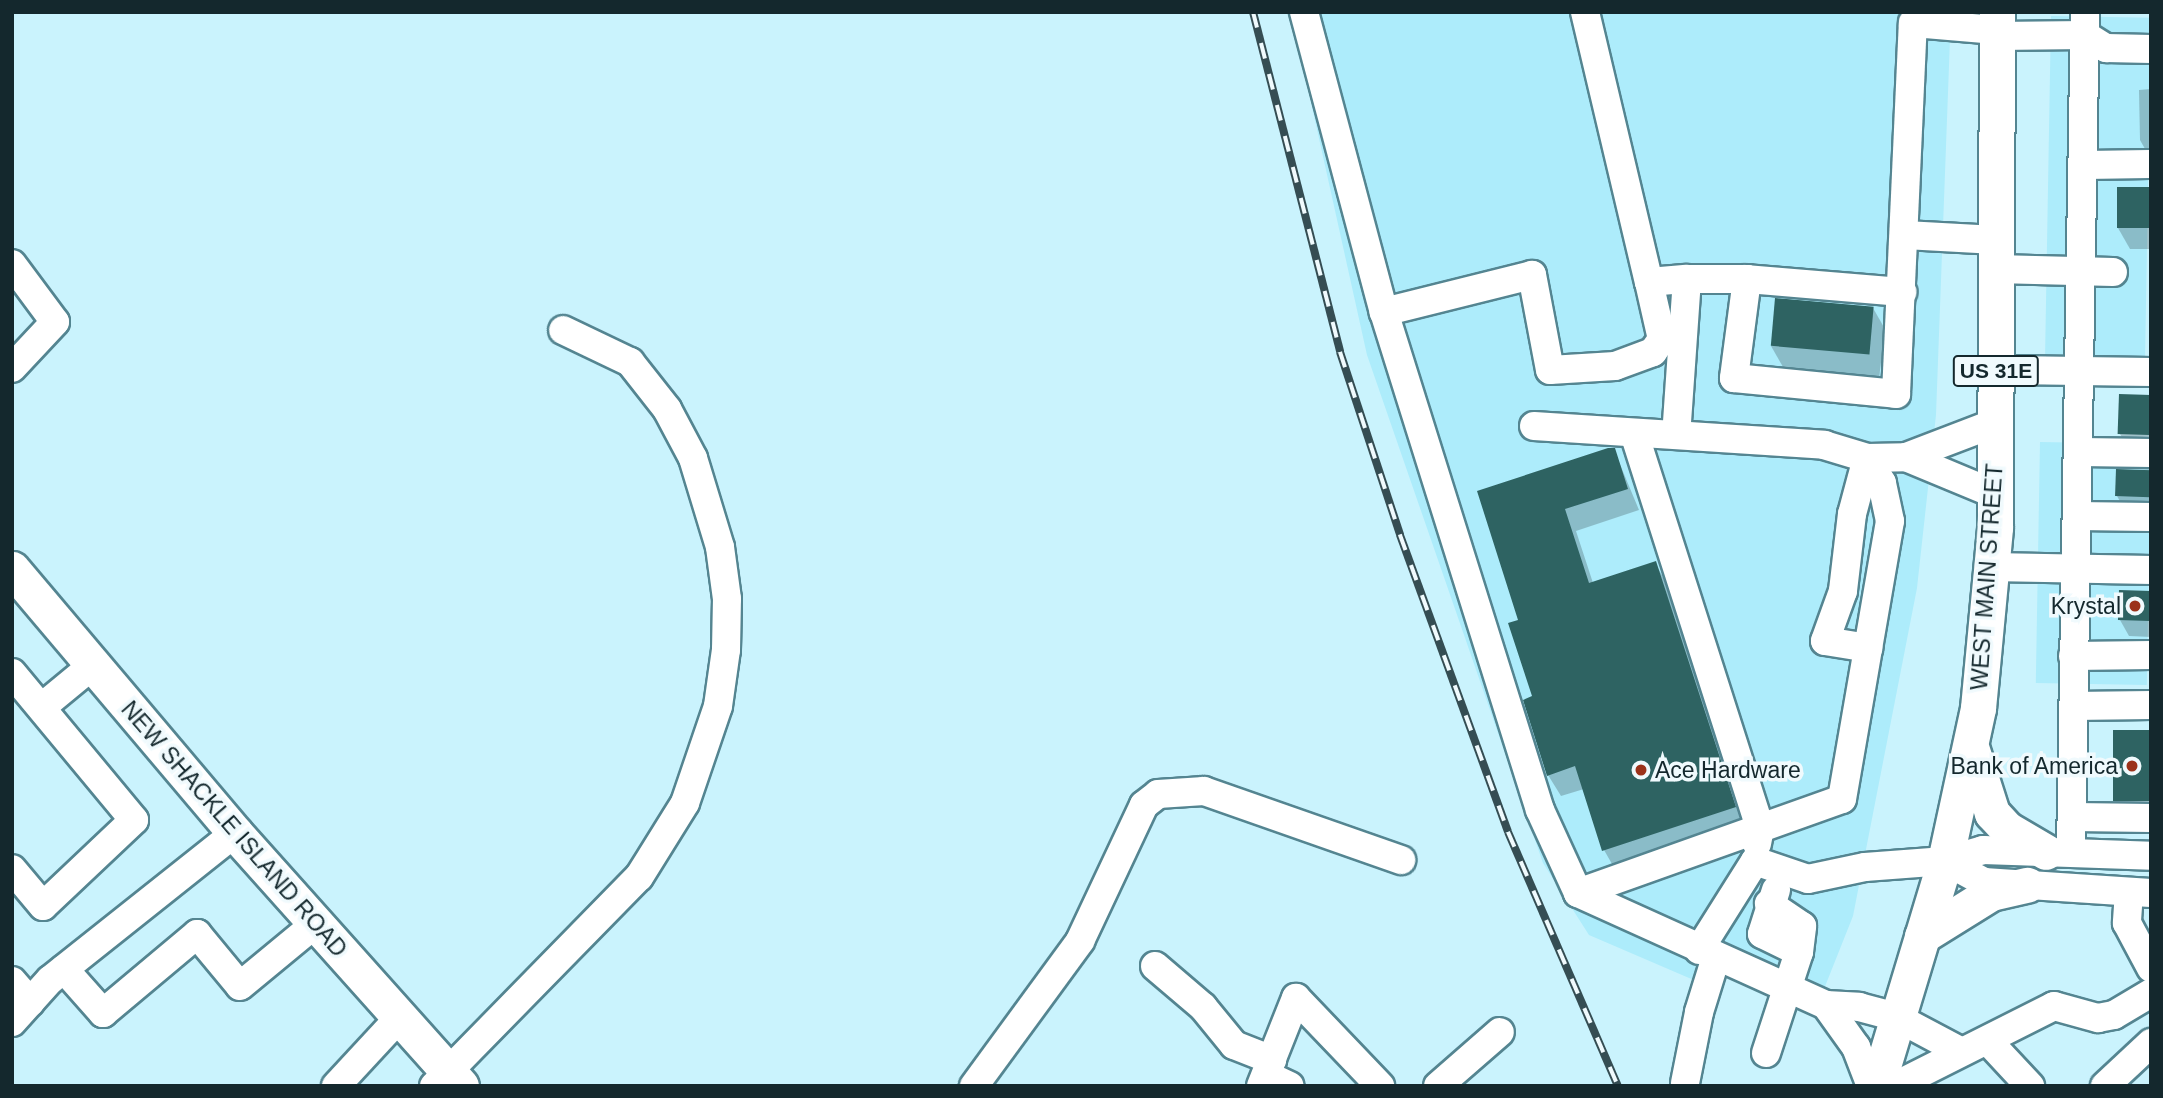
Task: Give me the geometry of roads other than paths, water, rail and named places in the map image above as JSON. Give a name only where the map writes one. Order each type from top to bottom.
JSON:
[{"type":"main road","name":"WEST MAIN STREET","points":[[1877,1086],[1945,861],[1971,747],[1992,567],[1996,423],[1997,26]]},
{"type":"main road","name":"NEW SHACKLE ISLAND ROAD","points":[[12,569],[235,833],[399,1018],[448,1082]]},
{"type":"main road","points":[[1971,747],[1992,813],[2007,829],[2059,852]]},
{"type":"main road","points":[[1922,936],[1991,893],[2027,885]]},
{"type":"street","points":[[1304,12],[1384,312],[1540,810],[1578,893],[1707,954],[1826,1005],[1859,1007],[1896,1017],[1958,1050]]},
{"type":"street","points":[[1384,312],[1532,275],[1550,370],[1615,366],[1653,352],[1662,339],[1585,12]]},
{"type":"street","points":[[1747,279],[1734,378],[1896,394],[1913,23],[1997,26],[2085,24]]},
{"type":"street","points":[[2085,24],[2106,48],[2151,49]]},
{"type":"street","points":[[2059,852],[2073,817],[2073,573],[2081,452],[2085,24]]},
{"type":"street","points":[[2084,165],[2151,164]]},
{"type":"street","points":[[1905,235],[2083,271],[2113,272]]},
{"type":"street","points":[[12,264],[55,322],[12,368]]},
{"type":"street","points":[[1676,435],[1688,279]]},
{"type":"street","points":[[1649,282],[1747,279],[1902,292]]},
{"type":"street","points":[[448,1082],[583,936],[663,844],[705,751],[726,650],[720,547],[693,458],[667,409],[631,362],[563,330]]},
{"type":"street","points":[[1996,370],[2151,372]]},
{"type":"street","points":[[1534,426],[1824,445],[1867,457],[1906,457],[1996,423]]},
{"type":"street","points":[[1634,433],[1760,828],[1755,861],[1707,954],[1685,1083]]},
{"type":"street","points":[[2081,452],[2151,453]]},
{"type":"street","points":[[1578,893],[1842,799],[1890,521],[1882,483],[1867,457]]},
{"type":"street","points":[[1867,457],[1852,514],[1843,591],[1825,641],[1868,648]]},
{"type":"street","points":[[1906,457],[1995,494]]},
{"type":"street","points":[[2077,516],[2151,517]]},
{"type":"street","points":[[1992,567],[2151,579]]},
{"type":"street","points":[[2073,573],[2151,570]]},
{"type":"street","points":[[1843,591],[1852,625],[1868,648]]},
{"type":"street","points":[[2073,656],[2151,655]]},
{"type":"street","points":[[43,707],[93,665]]},
{"type":"street","points":[[12,673],[43,707],[134,820],[43,906],[12,869]]},
{"type":"street","points":[[2073,706],[2151,705]]},
{"type":"street","points":[[974,1086],[1080,941],[1144,805],[1158,794],[1204,791],[1401,860]]},
{"type":"street","points":[[2073,817],[2151,818]]},
{"type":"street","points":[[18,1002],[64,969],[235,833]]},
{"type":"street","points":[[1755,861],[1808,879],[1866,867],[1945,861],[1983,850],[2151,856]]},
{"type":"street","points":[[1945,861],[1984,882],[2140,892],[2127,923],[2151,968]]},
{"type":"street","points":[[1766,1053],[1799,952],[1802,926],[1769,904],[1786,871]]},
{"type":"street","points":[[64,969],[103,1013],[197,934],[240,986],[315,924]]},
{"type":"street","points":[[1155,966],[1203,1007],[1234,1045],[1272,1077],[1296,998],[1380,1086]]},
{"type":"street","points":[[1895,1086],[1958,1050],[1988,1041],[2053,1006],[2098,1018],[2114,1015],[2151,993]]},
{"type":"street","points":[[1826,1005],[1856,1047],[1871,1086]]},
{"type":"street","points":[[336,1086],[399,1018]]},
{"type":"street","points":[[1438,1086],[1500,1032]]},
{"type":"street","points":[[1988,1041],[2030,1086]]},
{"type":"street","points":[[2105,1086],[2144,1058]]},
{"type":"railway","points":[[1253,12],[1340,352],[1400,535],[1508,832],[1618,1086]]},
{"type":"place","name":"Krystal","points":[[2135,606]]},
{"type":"place","name":"Bank of America","points":[[2132,766]]},
{"type":"place","name":"Ace Hardware","points":[[1641,770]]}]
